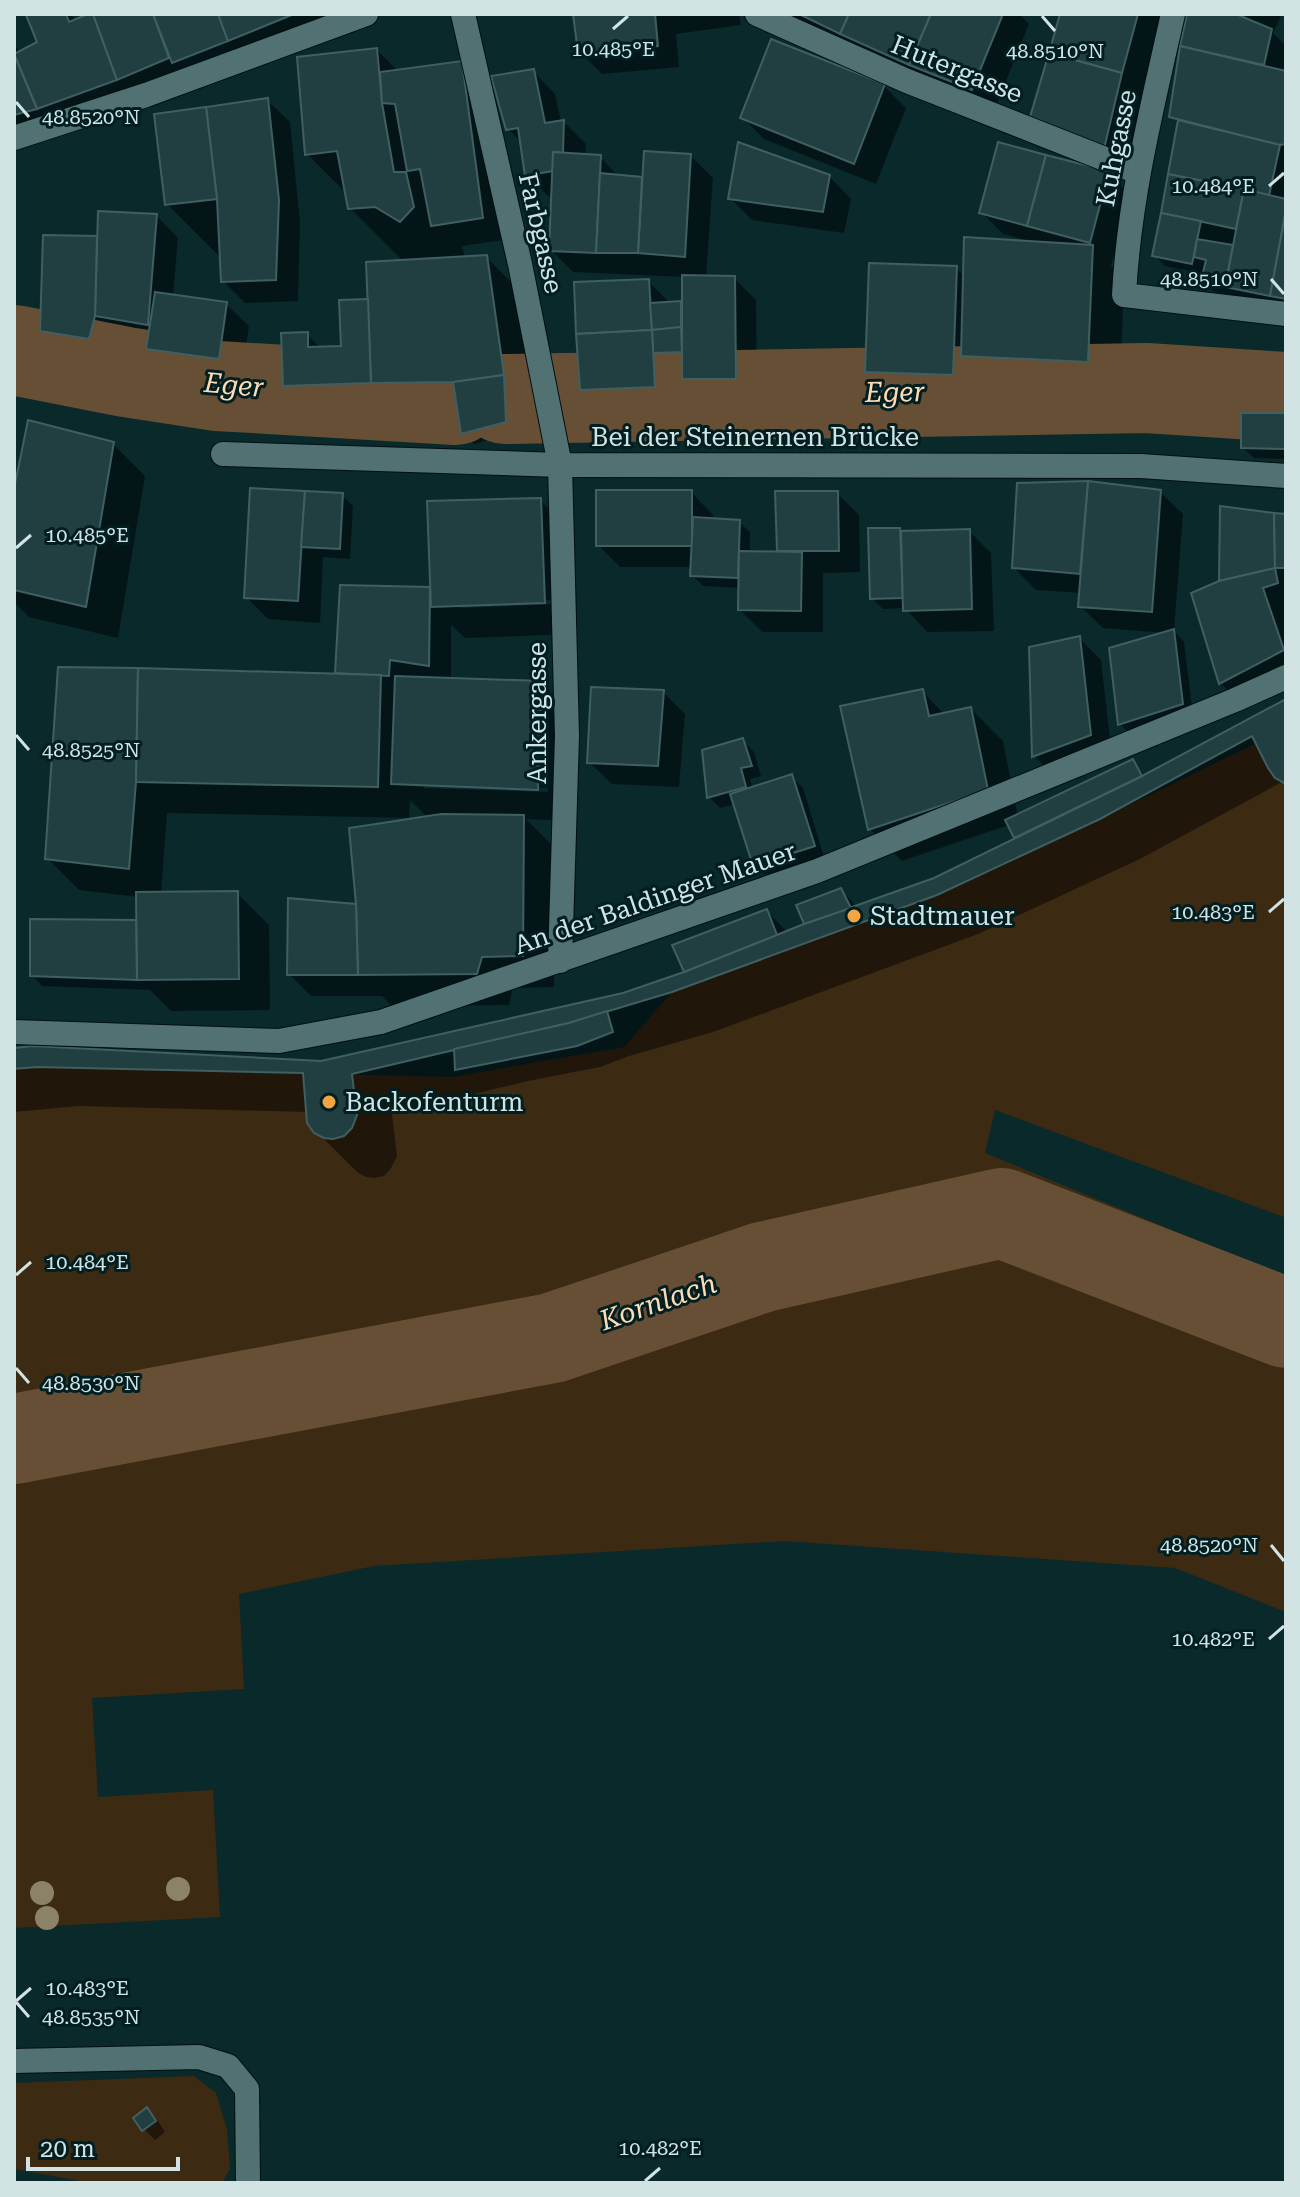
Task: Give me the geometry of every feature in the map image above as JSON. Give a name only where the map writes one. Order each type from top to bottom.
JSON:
[{"type":"street","points":[[14,138],[146,95],[366,14]]},
{"type":"street","name":"Farbgasse","points":[[463,14],[543,371],[560,465]]},
{"type":"street","name":"Hutergasse","points":[[757,14],[907,81],[1138,172]]},
{"type":"street","name":"Kuhgasse","points":[[1173,14],[1138,172],[1126,247],[1124,295],[1286,314]]},
{"type":"street","name":"Bei der Steinernen Brücke","points":[[223,454],[560,465],[1141,466],[1286,476]]},
{"type":"street","name":"Ankergasse","points":[[560,465],[567,736],[560,961]]},
{"type":"street","name":"An der Baldinger Mauer","points":[[14,1032],[279,1041],[381,1022],[817,871],[1286,677]]},
{"type":"street","points":[[14,2061],[199,2057],[228,2066],[247,2089],[248,2183]]},
{"type":"shaded area","points":[[1286,725],[1286,1218],[995,1110],[985,1153],[1286,1277],[1286,1612],[1175,1568],[785,1541],[374,1566],[239,1594],[244,1689],[92,1698],[98,1797],[213,1790],[220,1917],[14,1928],[14,1070],[37,1067],[452,1077],[624,1047],[672,992],[937,895],[1263,740]]},
{"type":"shaded area","points":[[194,2076],[216,2093],[227,2129],[230,2169],[222,2183],[91,2183],[14,2169],[14,2083]]},
{"type":"building","points":[[66,14],[69,22],[93,14],[117,80],[37,109],[14,54],[37,42],[26,15]]},
{"type":"building","points":[[93,14],[153,14],[169,58],[117,80]]},
{"type":"building","points":[[153,14],[218,14],[228,41],[172,63]]},
{"type":"building","points":[[218,14],[294,14],[228,41]]},
{"type":"building","points":[[573,14],[655,14],[658,46],[578,53]]},
{"type":"building","points":[[799,14],[849,14],[840,34]]},
{"type":"building","points":[[849,14],[931,14],[909,65],[840,34]]},
{"type":"building","points":[[931,14],[1003,14],[972,90],[909,65]]},
{"type":"building","points":[[1060,14],[1138,14],[1122,73],[1049,53]]},
{"type":"building","points":[[1187,14],[1236,14],[1272,29],[1264,65],[1180,46]]},
{"type":"building","points":[[771,39],[885,84],[854,164],[740,118]]},
{"type":"building","points":[[1180,46],[1286,71],[1286,144],[1169,117]]},
{"type":"building","points":[[377,48],[382,103],[394,172],[406,172],[414,207],[400,222],[375,207],[348,209],[337,151],[305,155],[297,57]]},
{"type":"building","points":[[1049,53],[1122,73],[1104,149],[1030,117]]},
{"type":"building","points":[[14,54],[37,109],[14,115]]},
{"type":"building","points":[[462,61],[483,218],[431,226],[420,169],[407,171],[395,104],[382,103],[380,72]]},
{"type":"building","points":[[534,69],[545,123],[564,120],[563,153],[553,152],[553,171],[525,176],[518,128],[506,130],[491,76]]},
{"type":"building","points":[[268,98],[279,200],[276,280],[221,282],[217,199],[206,107]]},
{"type":"building","points":[[206,107],[217,199],[165,205],[154,114]]},
{"type":"building","points":[[1178,120],[1280,145],[1269,196],[1168,174]]},
{"type":"building","points":[[738,142],[830,175],[823,212],[728,199]]},
{"type":"building","points":[[998,142],[1046,155],[1027,226],[979,213]]},
{"type":"building","points":[[644,151],[691,154],[685,257],[638,253]]},
{"type":"building","points":[[553,152],[601,155],[596,253],[549,251]]},
{"type":"building","points":[[1046,155],[1109,171],[1090,243],[1027,226]]},
{"type":"building","points":[[600,173],[642,177],[638,253],[596,253]]},
{"type":"building","points":[[1168,174],[1244,189],[1236,229],[1161,213]]},
{"type":"building","points":[[1244,189],[1286,199],[1270,296],[1225,287]]},
{"type":"building","points":[[1286,210],[1286,299],[1270,296]]},
{"type":"building","points":[[98,211],[157,214],[148,325],[95,316]]},
{"type":"building","points":[[1161,213],[1201,221],[1192,264],[1152,256]]},
{"type":"building","points":[[43,235],[97,236],[95,316],[89,339],[40,331]]},
{"type":"building","points":[[964,237],[1093,245],[1088,362],[961,356]]},
{"type":"building","points":[[1197,239],[1233,245],[1225,286],[1201,281],[1206,260],[1194,257]]},
{"type":"building","points":[[487,255],[504,375],[453,382],[371,383],[366,262]]},
{"type":"building","points":[[869,263],[957,266],[953,375],[865,372]]},
{"type":"building","points":[[682,275],[735,276],[736,379],[682,379]]},
{"type":"building","points":[[649,279],[652,330],[576,334],[574,282]]},
{"type":"building","points":[[155,292],[227,302],[219,359],[146,349]]},
{"type":"building","points":[[368,299],[371,383],[283,386],[281,333],[308,332],[308,347],[341,346],[339,300]]},
{"type":"building","points":[[681,301],[681,327],[652,330],[650,303]]},
{"type":"building","points":[[681,327],[682,352],[653,353],[652,330]]},
{"type":"building","points":[[652,330],[655,387],[580,390],[576,334]]},
{"type":"building","points":[[504,375],[506,422],[461,434],[453,382]]},
{"type":"building","points":[[1241,413],[1286,413],[1286,449],[1241,448]]},
{"type":"building","points":[[28,420],[114,442],[86,607],[14,590],[14,489]]},
{"type":"building","points":[[1088,481],[1161,490],[1152,612],[1078,607]]},
{"type":"building","points":[[1088,481],[1080,574],[1012,568],[1017,483]]},
{"type":"building","points":[[250,488],[305,491],[298,601],[244,598]]},
{"type":"building","points":[[596,490],[692,490],[692,546],[596,546]]},
{"type":"building","points":[[305,491],[343,493],[340,549],[301,547]]},
{"type":"building","points":[[775,491],[838,491],[839,551],[777,551]]},
{"type":"building","points":[[541,498],[545,603],[431,607],[427,501]]},
{"type":"building","points":[[1220,506],[1274,513],[1275,568],[1219,581]]},
{"type":"building","points":[[1274,513],[1286,514],[1286,568],[1275,568]]},
{"type":"building","points":[[693,517],[740,520],[738,578],[690,576]]},
{"type":"building","points":[[868,528],[900,528],[903,598],[870,599]]},
{"type":"building","points":[[970,529],[972,609],[903,611],[901,531]]},
{"type":"building","points":[[739,551],[802,552],[801,611],[738,610]]},
{"type":"building","points":[[1275,568],[1278,583],[1263,588],[1284,650],[1219,684],[1191,593],[1219,581]]},
{"type":"building","points":[[340,585],[430,587],[429,666],[390,660],[389,676],[335,673]]},
{"type":"building","points":[[1174,629],[1183,704],[1118,725],[1109,648]]},
{"type":"building","points":[[1080,636],[1091,735],[1032,757],[1029,647]]},
{"type":"building","points":[[58,667],[138,668],[136,782],[129,869],[45,859]]},
{"type":"building","points":[[138,668],[381,675],[378,787],[136,782]]},
{"type":"building","points":[[395,676],[542,681],[538,790],[391,784]]},
{"type":"building","points":[[591,687],[664,690],[658,766],[587,763]]},
{"type":"building","points":[[923,689],[929,716],[971,707],[988,790],[868,830],[840,706]]},
{"type":"building","name":"Stadtmauer","points":[[1286,699],[1286,784],[1275,778],[1252,736],[1100,819],[937,895],[672,992],[569,1023],[352,1074],[357,1115],[352,1128],[344,1136],[324,1138],[314,1133],[307,1123],[303,1073],[14,1069],[14,1048],[33,1046],[321,1061],[623,993],[934,878],[1142,776]]},
{"type":"building","points":[[743,738],[752,766],[741,768],[746,787],[707,798],[702,750]]},
{"type":"building","points":[[1133,759],[1142,776],[1014,838],[1005,820]]},
{"type":"building","points":[[792,774],[815,846],[753,866],[730,794]]},
{"type":"building","points":[[441,814],[524,815],[523,956],[482,957],[477,974],[358,975],[349,828]]},
{"type":"building","points":[[841,888],[851,908],[804,924],[796,905]]},
{"type":"building","points":[[238,891],[239,979],[137,980],[136,892]]},
{"type":"building","points":[[288,898],[356,904],[358,975],[287,975]]},
{"type":"building","points":[[767,909],[777,935],[684,972],[672,945]]},
{"type":"building","points":[[30,919],[136,920],[137,980],[30,976]]},
{"type":"building","points":[[607,1011],[613,1032],[577,1046],[455,1070],[454,1049],[569,1023]]},
{"type":"building","points":[[147,2107],[156,2121],[142,2131],[133,2118]]},
{"type":"waterway","name":"Eger","points":[[14,350],[217,386],[456,400]]},
{"type":"waterway","name":"Eger","points":[[504,399],[1146,388],[1286,397]]},
{"type":"waterway","name":"Kornlach","points":[[14,1439],[552,1338],[763,1267],[1002,1213],[1286,1323]]},
{"type":"place","name":"Stadtmauer","points":[[854,916]]},
{"type":"place","name":"Backofenturm","points":[[329,1102]]}]
